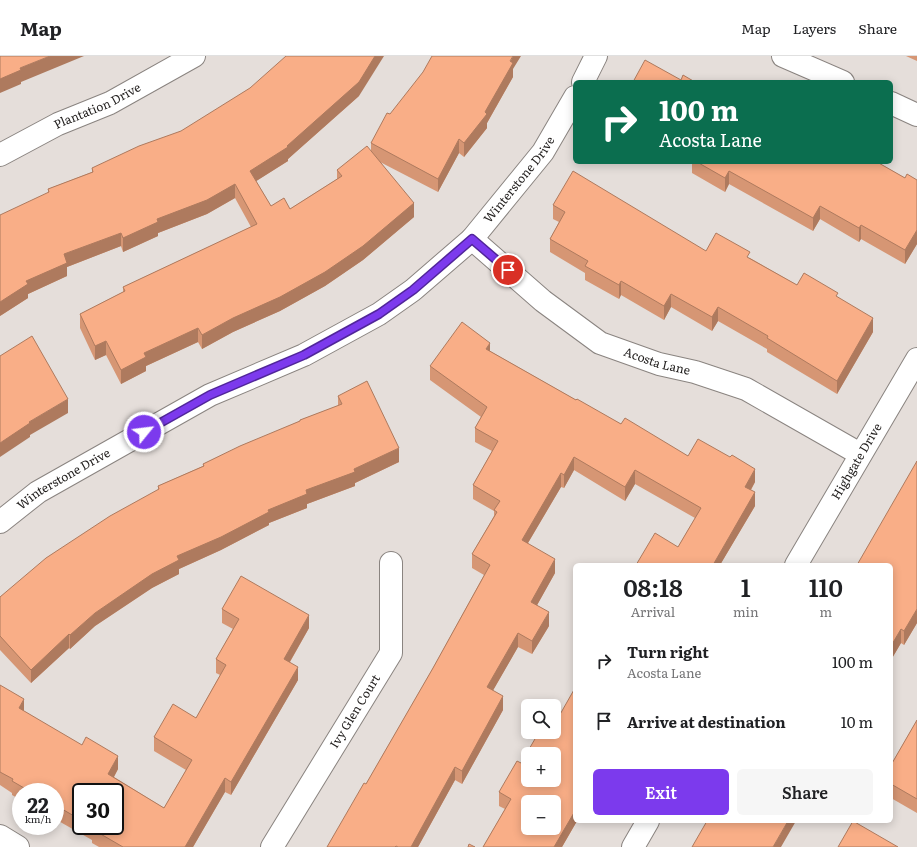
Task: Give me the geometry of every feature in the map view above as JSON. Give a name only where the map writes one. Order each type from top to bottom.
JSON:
[{"type":"street","name":"Plantation Drive","points":[[0,155],[58,124],[110,103],[194,56]]},
{"type":"street","points":[[585,80],[596,56]]},
{"type":"street","points":[[783,56],[837,80]]},
{"type":"street","name":"Winterstone Drive","points":[[0,522],[38,492],[210,395],[304,355],[379,314],[413,290],[472,239],[543,152],[573,100]]},
{"type":"street","points":[[893,104],[917,115]]},
{"type":"street","name":"Acosta Lane","points":[[472,239],[543,301],[600,343],[659,364],[695,372],[746,389],[860,454]]},
{"type":"street","name":"Highgate Drive","points":[[797,563],[917,359]]},
{"type":"street","name":"Ivy Glen Court","points":[[272,847],[391,653],[391,563]]},
{"type":"street","points":[[633,847],[647,823]]},
{"type":"street","points":[[0,836],[18,847]]},
{"type":"building","points":[[0,56],[50,56],[20,68],[21,70],[0,79]]},
{"type":"building","points":[[286,56],[375,56],[359,82],[287,146],[288,147],[250,171],[271,206],[284,198],[290,209],[342,176],[337,170],[367,146],[414,203],[363,246],[325,272],[280,297],[233,318],[202,335],[198,328],[144,353],[146,357],[121,370],[106,341],[95,346],[80,314],[125,291],[123,287],[257,224],[235,184],[207,200],[157,219],[158,222],[123,238],[121,233],[64,254],[67,263],[26,281],[28,284],[0,302],[0,215],[49,192],[48,189],[93,172],[92,168],[139,146],[181,131],[250,88]]},
{"type":"building","points":[[432,56],[513,56],[510,61],[513,63],[485,112],[487,114],[464,143],[459,139],[438,179],[371,143],[387,113],[390,114],[423,72]]},
{"type":"building","points":[[645,60],[681,80],[634,80]]},
{"type":"building","points":[[683,75],[692,80],[681,80]]},
{"type":"building","points":[[700,164],[880,164],[905,178],[907,174],[917,180],[917,230],[905,250],[861,225],[859,228],[820,206],[813,218],[729,171],[725,178]]},
{"type":"building","points":[[573,171],[706,251],[716,233],[750,252],[747,257],[797,285],[804,273],[838,293],[836,296],[873,318],[837,381],[767,338],[768,336],[718,307],[712,317],[671,294],[664,306],[621,281],[619,285],[585,266],[588,261],[550,239],[565,212],[553,205]]},
{"type":"building","points":[[462,322],[490,343],[486,349],[621,424],[625,418],[688,456],[698,439],[730,457],[732,455],[755,469],[745,487],[755,492],[714,563],[637,563],[655,533],[678,547],[701,508],[635,470],[625,487],[574,457],[564,475],[561,473],[522,540],[555,559],[531,602],[549,612],[532,641],[518,633],[487,687],[503,696],[462,771],[455,767],[411,847],[327,847],[364,783],[366,784],[490,565],[472,554],[497,512],[494,510],[500,501],[473,485],[498,441],[475,428],[487,407],[430,366]]},
{"type":"building","points":[[32,336],[68,399],[29,422],[30,423],[0,443],[0,356]]},
{"type":"building","points":[[367,381],[399,448],[354,469],[355,472],[306,490],[307,494],[268,510],[269,512],[221,537],[177,556],[179,560],[152,574],[95,613],[70,635],[69,634],[31,670],[0,636],[0,597],[46,558],[110,516],[159,489],[158,486],[204,466],[203,464],[240,446],[342,404],[338,396]]},
{"type":"building","points":[[917,461],[917,609],[904,631],[901,629],[893,643],[893,563],[858,563]]},
{"type":"building","points":[[241,576],[309,615],[284,659],[298,667],[231,782],[225,778],[185,847],[123,847],[102,835],[124,835],[124,784],[164,808],[192,760],[154,737],[173,704],[196,718],[226,665],[216,659],[239,619],[222,609]]},
{"type":"building","points":[[0,685],[24,699],[19,708],[82,745],[86,737],[118,756],[108,774],[123,783],[72,783],[72,815],[64,810],[64,783],[15,783],[12,781],[13,779],[0,772]]},
{"type":"building","points":[[573,692],[573,814],[554,847],[483,847],[511,799],[499,792],[517,761],[521,763],[521,787],[561,787],[561,747],[530,747],[535,739],[561,739],[561,713]]},
{"type":"building","points":[[917,720],[917,799],[893,785],[893,762]]},
{"type":"building","points":[[706,823],[787,823],[773,847],[692,847]]},
{"type":"building","points":[[852,823],[856,823],[898,847],[838,847]]},
{"type":"building","points":[[469,844],[475,847],[468,847]]},
{"type":"route","points":[[144,432],[210,395],[304,355],[379,314],[413,290],[472,239],[508,270]]}]
